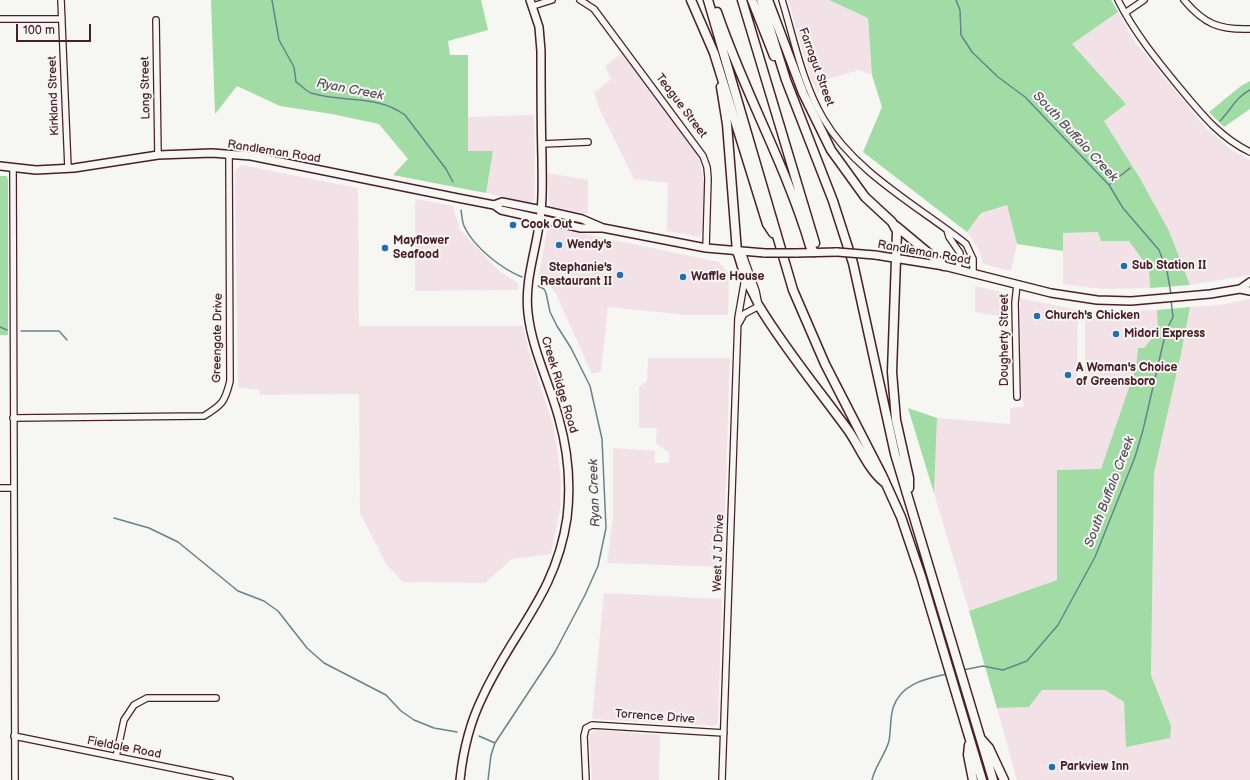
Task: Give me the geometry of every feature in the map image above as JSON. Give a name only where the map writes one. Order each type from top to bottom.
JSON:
[{"type":"highway","points":[[692,0],[714,53],[767,224],[777,240]]},
{"type":"highway","points":[[708,0],[777,240],[793,290],[809,330],[887,484],[912,547],[982,780]]},
{"type":"highway","points":[[713,0],[733,53],[792,189],[810,246],[814,252]]},
{"type":"highway","points":[[742,0],[816,245],[814,252]]},
{"type":"highway","points":[[752,0],[773,54],[786,80]]},
{"type":"highway","points":[[761,0],[786,80],[833,201],[853,263],[868,324],[888,424],[993,780]]},
{"type":"highway","points":[[768,0],[803,93],[830,150],[865,197],[944,266]]},
{"type":"highway","points":[[714,53],[727,124],[740,252]]},
{"type":"highway","points":[[892,222],[897,231],[892,311],[892,372],[896,420],[909,478],[909,499]]},
{"type":"highway","points":[[758,306],[848,431],[876,476],[887,484]]},
{"type":"highway","points":[[980,737],[989,748],[1004,780]]},
{"type":"highway","points":[[970,740],[968,755],[973,780]]},
{"type":"main road","name":"Creek Ridge Road","points":[[460,780],[465,749],[478,707],[492,679],[545,590],[558,558],[567,517],[568,475],[560,420],[534,342],[528,313],[529,272],[542,210],[541,51],[539,27],[531,3]]},
{"type":"main road","name":"Randleman Road","points":[[0,166],[36,170],[68,168],[158,155],[229,154],[251,156],[494,205],[500,210],[582,228],[603,228],[706,248],[740,252],[837,252],[875,255],[944,266],[1063,295],[1097,300],[1131,301],[1183,297],[1240,289],[1250,291]]},
{"type":"main road","name":"Randleman Road","points":[[494,205],[502,202],[542,210],[582,219],[603,228]]},
{"type":"main road","name":"West J J Drive","points":[[740,252],[745,278],[758,306]]},
{"type":"main road","name":"Randleman Road","points":[[1240,289],[1250,282]]},
{"type":"street","name":"Kirkland Street","points":[[61,0],[68,168]]},
{"type":"street","points":[[531,3],[552,0]]},
{"type":"street","name":"Teague Street","points":[[580,0],[594,9],[704,156],[708,167],[706,248]]},
{"type":"street","name":"Farragut Street","points":[[782,0],[813,96],[823,118],[836,138],[862,165],[969,248],[973,258],[973,273]]},
{"type":"street","points":[[1118,0],[1150,52],[1209,122],[1223,136],[1250,152]]},
{"type":"street","points":[[1125,13],[1144,0]]},
{"type":"street","points":[[1184,0],[1196,14],[1208,23],[1231,29],[1250,29]]},
{"type":"street","points":[[0,20],[62,19]]},
{"type":"street","name":"Long Street","points":[[156,20],[158,155]]},
{"type":"street","points":[[542,144],[588,142]]},
{"type":"street","name":"Greengate Drive","points":[[13,418],[204,416],[221,406],[227,396],[230,381],[229,154]]},
{"type":"street","points":[[13,168],[15,780]]},
{"type":"street","name":"Farragut Street","points":[[947,230],[949,237],[960,253],[958,269]]},
{"type":"street","points":[[738,327],[744,314],[758,306],[756,291],[740,252]]},
{"type":"street","name":"West J J Drive","points":[[722,780],[738,313],[745,278]]},
{"type":"street","name":"Dougherty Street","points":[[1017,284],[1015,309],[1017,397]]},
{"type":"street","points":[[0,488],[14,488]]},
{"type":"street","points":[[116,757],[124,720],[134,706],[147,698],[216,698]]},
{"type":"street","name":"Torrence Drive","points":[[586,780],[584,736],[586,728],[592,725],[724,733]]},
{"type":"street","name":"Fieldale Road","points":[[14,736],[230,780]]},
{"type":"shaded area","points":[[788,0],[829,0],[868,18],[872,75],[859,70],[828,79],[818,93],[811,79]]},
{"type":"shaded area","points":[[1118,12],[1135,42],[1204,126],[1230,149],[1250,160],[1250,275],[1190,285],[1169,231],[1141,180],[1104,121],[1126,104],[1072,44]]},
{"type":"shaded area","points":[[622,53],[694,147],[699,158],[704,183],[702,232],[699,237],[667,231],[668,183],[634,179],[600,110],[594,93],[611,79],[605,66]]},
{"type":"shaded area","points":[[534,115],[535,198],[531,203],[486,193],[493,151],[468,151],[468,117]]},
{"type":"shaded area","points":[[242,165],[358,188],[359,326],[523,326],[528,349],[553,425],[558,454],[561,482],[560,509],[551,554],[512,559],[485,583],[403,582],[386,564],[360,513],[359,394],[260,395],[259,390],[238,387],[235,172],[237,168]]},
{"type":"shaded area","points":[[548,173],[588,180],[588,214],[552,207],[549,203]]},
{"type":"shaded area","points":[[417,199],[453,206],[460,230],[499,271],[518,283],[518,290],[415,291],[415,204]]},
{"type":"shaded area","points":[[1007,205],[1017,244],[1011,271],[983,264],[978,248],[967,232],[981,213]]},
{"type":"shaded area","points":[[552,227],[719,262],[729,274],[728,315],[686,315],[608,307],[601,371],[592,374],[556,294],[549,284],[538,279],[547,231]]},
{"type":"shaded area","points":[[1098,232],[1101,241],[1129,241],[1149,269],[1150,288],[1102,289],[1063,284],[1063,233]]},
{"type":"shaded area","points":[[975,286],[1010,294],[1010,318],[975,312]]},
{"type":"shaded area","points":[[1020,298],[1078,310],[1077,378],[1085,378],[1085,311],[1157,310],[1158,331],[1144,348],[1138,348],[1136,367],[1101,470],[1057,470],[1057,580],[969,611],[934,493],[937,418],[1010,424],[1010,408],[1024,406],[1021,392]]},
{"type":"shaded area","points":[[1250,299],[1250,780],[1017,780],[997,708],[1029,707],[1042,690],[1105,690],[1124,702],[1171,726],[1151,675],[1154,473],[1190,307],[1219,305]]},
{"type":"shaded area","points":[[648,358],[730,358],[723,567],[607,563],[613,517],[613,448],[655,451],[655,463],[669,463],[669,452],[656,444],[657,428],[639,428],[639,387],[647,381]]},
{"type":"shaded area","points":[[604,593],[722,599],[718,723],[715,726],[592,719]]},
{"type":"shaded area","points":[[595,730],[660,735],[659,780],[592,780],[589,735]]},
{"type":"green space","points":[[211,0],[481,0],[488,30],[448,41],[450,55],[468,55],[468,151],[493,151],[486,193],[393,175],[408,159],[379,124],[332,114],[280,106],[237,86],[215,114]]},
{"type":"green space","points":[[829,0],[1111,0],[1118,12],[1072,44],[1126,104],[1104,121],[1141,180],[1169,231],[1190,285],[1150,288],[1149,269],[1129,241],[1101,241],[1098,232],[1063,233],[1063,251],[1017,244],[1007,205],[981,213],[967,232],[863,152],[882,107],[872,75],[868,18]]},
{"type":"green space","points":[[1250,81],[1250,109],[1224,127],[1209,112],[1241,86]]},
{"type":"green space","points":[[0,176],[7,176],[8,180],[8,335],[0,335]]},
{"type":"green space","points":[[1190,307],[1154,473],[1151,675],[1171,726],[1170,738],[1126,747],[1124,702],[1105,690],[1042,690],[1029,707],[997,708],[969,611],[1057,580],[1057,470],[1101,469],[1136,367],[1138,348],[1144,348],[1158,331],[1157,310]]},
{"type":"green space","points":[[908,408],[937,418],[934,493]]},
{"type":"waterway","name":"Ryan Creek","points":[[272,0],[279,40],[294,67],[296,82],[311,93],[335,98],[371,101],[394,108],[405,115],[446,169],[453,182]]},
{"type":"waterway","name":"South Buffalo Creek","points":[[956,0],[960,10],[961,35],[972,52],[998,77],[1025,97],[1109,185],[1123,208],[1159,250],[1167,271],[1171,294]]},
{"type":"waterway","points":[[1220,121],[1237,100],[1250,90]]},
{"type":"waterway","points":[[1109,185],[1130,168]]},
{"type":"waterway","name":"Ryan Creek","points":[[461,210],[464,226],[475,243],[506,269],[522,277]]},
{"type":"waterway","name":"Ryan Creek","points":[[488,780],[491,755],[495,743],[555,652],[585,595],[598,566],[606,528],[602,439],[590,386],[571,348],[550,312],[544,289],[538,286]]},
{"type":"waterway","name":"South Buffalo Creek","points":[[963,670],[983,666],[1003,670],[1027,661],[1058,625],[1095,557],[1135,457],[1143,430],[1166,331],[1173,317],[1171,300]]},
{"type":"waterway","points":[[0,327],[7,330]]},
{"type":"waterway","points":[[21,331],[59,331],[67,340]]},
{"type":"waterway","points":[[114,518],[149,528],[178,542],[238,591],[264,601],[278,611],[307,648],[324,663],[386,695],[401,711],[414,720],[434,728],[457,732]]},
{"type":"waterway","name":"South Buffalo Creek","points":[[872,780],[875,770],[889,741],[892,712],[897,700],[902,693],[915,684],[923,680],[947,674]]},
{"type":"waterway","points":[[479,736],[495,743]]},
{"type":"place","name":"Cook Out","points":[[513,225]]},
{"type":"place","name":"Wendy's","points":[[559,245]]},
{"type":"place","name":"Mayflower Seafood","points":[[385,248]]},
{"type":"place","name":"Sub Station II","points":[[1124,266]]},
{"type":"place","name":"Stephanie's Restaurant II","points":[[620,275]]},
{"type":"place","name":"Waffle House","points":[[683,277]]},
{"type":"place","name":"Church's Chicken","points":[[1037,316]]},
{"type":"place","name":"Midori Express","points":[[1116,334]]},
{"type":"place","name":"A Woman's Choice of Greensboro","points":[[1068,375]]},
{"type":"place","name":"Parkview Inn","points":[[1052,767]]}]
